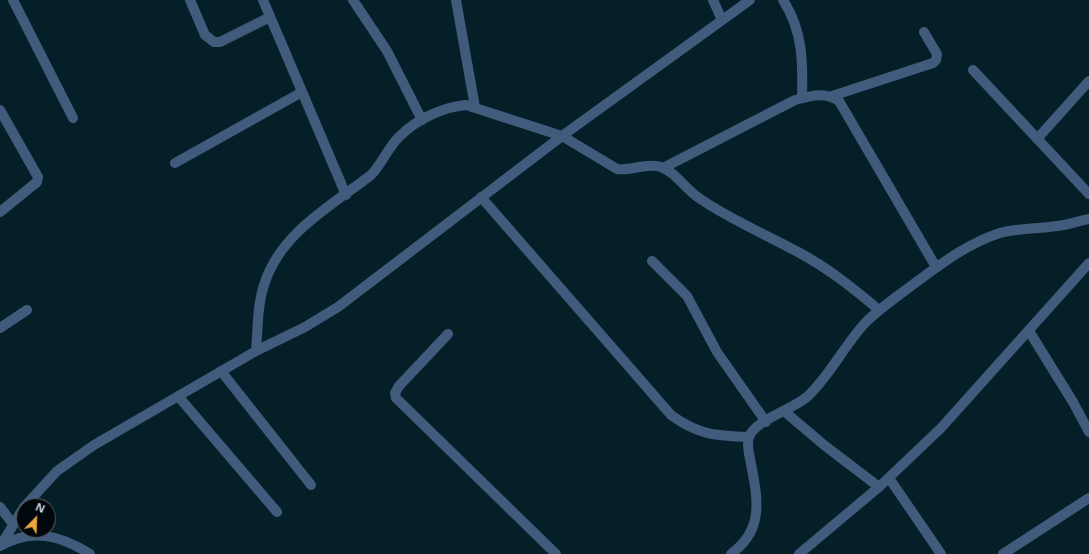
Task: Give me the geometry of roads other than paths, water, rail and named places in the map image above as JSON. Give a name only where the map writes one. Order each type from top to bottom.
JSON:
[{"type":"street","points":[[13,0],[73,118]]},
{"type":"street","points":[[190,0],[205,35],[214,42],[220,42],[270,17]]},
{"type":"street","points":[[262,0],[346,195]]},
{"type":"street","points":[[353,0],[387,51],[422,120]]},
{"type":"street","points":[[456,0],[475,107]]},
{"type":"street","points":[[713,0],[722,20]]},
{"type":"street","points":[[33,498],[57,471],[94,445],[222,371],[338,308],[562,136],[750,0]]},
{"type":"street","points":[[783,0],[795,22],[800,36],[802,52],[802,98]]},
{"type":"street","points":[[663,168],[794,100],[812,95],[832,96],[933,63],[936,60],[937,54],[924,32]]},
{"type":"street","points":[[973,70],[1089,194]]},
{"type":"street","points":[[1037,139],[1089,81]]},
{"type":"street","points":[[175,164],[302,92]]},
{"type":"street","points":[[832,96],[839,101],[936,267]]},
{"type":"street","points":[[256,352],[260,301],[264,283],[271,266],[282,248],[300,229],[346,195],[379,167],[400,136],[422,120],[454,106],[466,105],[562,136],[616,169],[624,170],[655,166],[663,168],[688,190],[710,206],[798,252],[834,274],[879,310]]},
{"type":"street","points":[[0,110],[38,177],[37,182],[0,212]]},
{"type":"street","points":[[481,197],[671,415],[686,426],[715,436],[749,437]]},
{"type":"street","points":[[734,552],[749,537],[755,522],[756,508],[749,450],[749,437],[758,426],[807,397],[820,384],[856,333],[879,310],[936,267],[968,246],[1001,233],[1059,226],[1089,218]]},
{"type":"street","points":[[652,261],[687,296],[717,352],[766,422]]},
{"type":"street","points":[[798,554],[879,487],[941,428],[1089,263]]},
{"type":"street","points":[[0,328],[28,310]]},
{"type":"street","points":[[1029,331],[1073,402],[1089,432]]},
{"type":"street","points":[[448,334],[399,386],[395,393],[396,398],[556,554]]},
{"type":"street","points":[[222,371],[311,485]]},
{"type":"street","points":[[178,396],[277,512]]},
{"type":"street","points":[[784,411],[824,445],[879,487]]},
{"type":"street","points":[[889,478],[941,554]]},
{"type":"street","points":[[1003,554],[1089,498]]},
{"type":"street","points":[[0,507],[13,524]]},
{"type":"street","points":[[1,545],[16,520]]},
{"type":"street","points":[[1,545],[21,537],[37,534],[56,538],[90,554]]},
{"type":"street","points":[[734,552],[747,554]]}]
